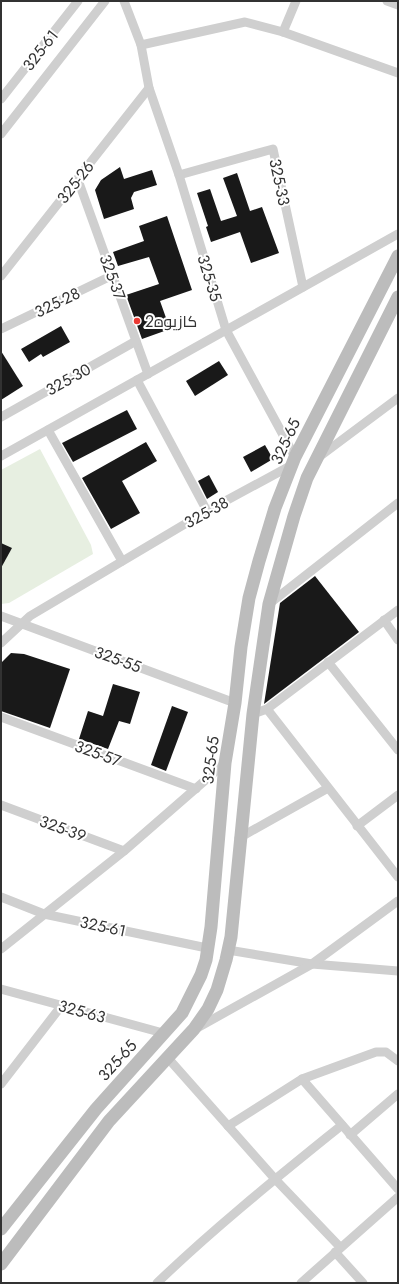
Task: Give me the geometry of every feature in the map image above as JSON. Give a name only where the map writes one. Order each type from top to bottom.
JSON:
[{"type":"street","name":"325-61","points":[[1,99],[78,1]]},
{"type":"street","points":[[1,134],[105,1]]},
{"type":"street","name":"325-35","points":[[124,1],[141,45],[149,88],[179,175],[226,330],[293,461]]},
{"type":"street","points":[[283,32],[296,1]]},
{"type":"street","points":[[387,1],[398,5]]},
{"type":"street","points":[[141,45],[245,22],[283,32],[398,73]]},
{"type":"street","name":"325-26","points":[[2,274],[78,180],[149,88]]},
{"type":"street","name":"325-33","points":[[179,175],[273,149],[303,287]]},
{"type":"street","name":"325-37","points":[[78,180],[148,374]]},
{"type":"street","points":[[1,456],[398,234]]},
{"type":"street","name":"325-65","points":[[1,1229],[96,1109],[182,1013],[195,990],[206,960],[211,927],[225,763],[235,703],[241,647],[249,598],[259,561],[275,508],[293,461],[398,256]]},
{"type":"street","name":"325-28","points":[[1,329],[113,275]]},
{"type":"street","points":[[1,1264],[109,1121],[194,1029],[208,1009],[217,990],[228,950],[253,714],[269,604],[300,499],[318,458],[398,297]]},
{"type":"street","name":"325-30","points":[[1,417],[136,341]]},
{"type":"street","points":[[137,380],[207,511]]},
{"type":"street","points":[[318,458],[398,398]]},
{"type":"street","points":[[48,430],[122,561]]},
{"type":"street","name":"325-38","points":[[1,643],[21,623],[122,561],[293,461]]},
{"type":"street","points":[[269,604],[397,507]]},
{"type":"street","points":[[253,714],[267,709],[398,610]]},
{"type":"street","name":"325-55","points":[[1,616],[235,703]]},
{"type":"street","points":[[384,620],[398,640]]},
{"type":"street","points":[[241,647],[262,650]]},
{"type":"street","points":[[328,662],[398,750]]},
{"type":"street","points":[[267,709],[398,877]]},
{"type":"street","name":"325-57","points":[[1,717],[196,789]]},
{"type":"street","points":[[1,949],[124,851],[225,763]]},
{"type":"street","points":[[239,838],[328,788]]},
{"type":"street","points":[[357,826],[398,795]]},
{"type":"street","name":"325-39","points":[[1,805],[124,851]]},
{"type":"street","name":"325-61","points":[[1,897],[44,914],[207,948]]},
{"type":"street","points":[[194,1029],[312,964],[398,901]]},
{"type":"street","points":[[228,950],[312,964],[398,971]]},
{"type":"street","name":"325-63","points":[[1,989],[163,1033]]},
{"type":"street","points":[[1,1084],[62,1005]]},
{"type":"street","points":[[228,1126],[302,1079],[376,1052],[386,1052],[398,1061]]},
{"type":"street","points":[[167,1057],[338,1249],[363,1283]]},
{"type":"street","points":[[302,1079],[398,1189]]},
{"type":"street","points":[[350,1135],[398,1094]]},
{"type":"street","points":[[96,1109],[109,1121]]},
{"type":"street","points":[[157,1283],[191,1250],[342,1125]]},
{"type":"street","points":[[301,1283],[398,1197]]},
{"type":"shaded area","points":[[40,449],[91,545],[93,554],[9,603],[1,604],[1,470]]},
{"type":"building","points":[[120,167],[124,179],[152,170],[157,185],[134,192],[131,198],[134,209],[104,219],[95,190],[101,180]]},
{"type":"building","points":[[237,173],[250,211],[262,207],[279,253],[251,263],[240,232],[211,242],[206,227],[208,226],[197,193],[210,189],[221,221],[237,216],[223,178]]},
{"type":"building","points":[[167,216],[192,290],[160,301],[170,329],[142,339],[126,295],[159,284],[149,257],[118,266],[113,252],[144,241],[139,226]]},
{"type":"building","points":[[61,326],[70,342],[43,357],[41,354],[29,362],[21,349]]},
{"type":"building","points":[[1,351],[23,386],[1,400]]},
{"type":"building","points":[[219,361],[228,375],[195,396],[186,381]]},
{"type":"building","points":[[127,410],[137,429],[73,462],[62,443]]},
{"type":"building","points":[[146,442],[157,461],[122,481],[140,513],[111,529],[82,478]]},
{"type":"building","points":[[265,445],[273,459],[251,472],[243,457]]},
{"type":"building","points":[[209,475],[218,492],[207,499],[198,481]]},
{"type":"building","points":[[1,543],[12,548],[1,568]]},
{"type":"building","points":[[315,576],[359,632],[264,704],[280,603]]},
{"type":"building","points":[[11,653],[24,654],[70,669],[50,728],[1,711],[1,663]]},
{"type":"building","points":[[113,684],[140,692],[130,724],[119,721],[108,749],[79,739],[88,711],[103,716]]},
{"type":"building","points":[[172,706],[188,712],[166,771],[151,765]]},
{"type":"place","name":"كازيوه2","points":[[137,321]]}]
